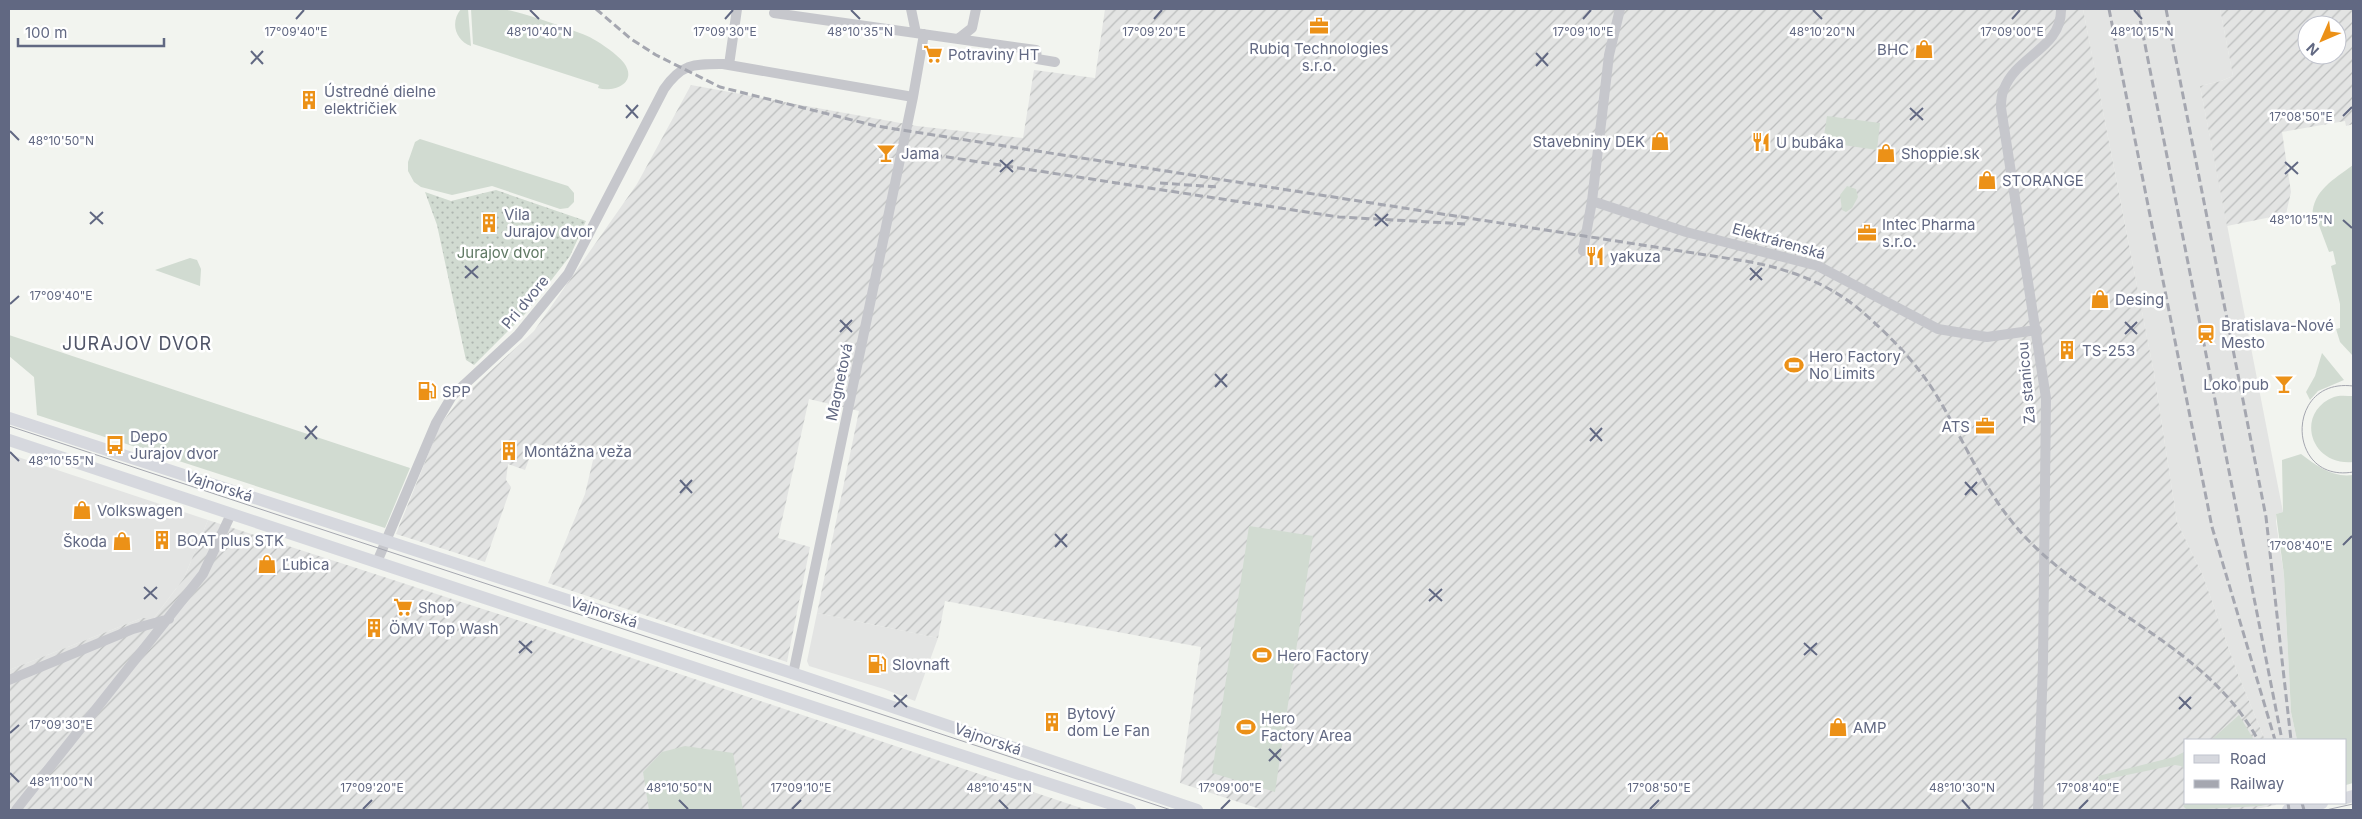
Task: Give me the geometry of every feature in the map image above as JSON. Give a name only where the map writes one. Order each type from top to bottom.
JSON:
[{"type":"main road","name":"Vajnorská","points":[[9,418],[793,674],[1197,810]]},
{"type":"main road","name":"Vajnorská","points":[[9,440],[828,712],[1130,810]]},
{"type":"main road","points":[[2288,810],[2317,804]]},
{"type":"street","points":[[737,9],[729,65],[913,96]]},
{"type":"street","points":[[911,9],[920,34]]},
{"type":"street","points":[[958,39],[972,28],[976,9]]},
{"type":"street","points":[[1583,251],[1592,201],[1609,55],[1620,9]]},
{"type":"street","name":"Za stanicou","points":[[2038,810],[2043,663],[2046,398],[2037,330],[2002,121],[2002,98],[2009,79],[2053,36],[2060,26],[2061,9]]},
{"type":"street","points":[[774,13],[1036,50],[1038,59],[1055,62]]},
{"type":"street","name":"Magnetová","points":[[793,674],[913,96],[920,34]]},
{"type":"street","name":"Pri dvore","points":[[377,562],[436,423],[452,396],[518,335],[568,274],[671,79],[681,69],[692,65],[729,65]]},
{"type":"street","name":"Elektrárenská","points":[[1592,201],[1686,232],[1818,266],[1938,329],[1987,338],[2037,330]]},
{"type":"street","points":[[16,810],[203,574],[230,514]]},
{"type":"street","points":[[9,680],[133,630],[168,619]]},
{"type":"shaded area","points":[[1105,9],[2083,9],[2154,373],[2177,522],[2203,576],[2237,672],[2265,739],[2184,739],[2184,804],[2276,805],[2251,810],[1263,810],[1180,783],[1201,647],[945,601],[938,638],[817,613],[859,411],[809,399],[778,538],[810,547],[787,662],[548,583],[585,494],[593,460],[535,443],[525,470],[508,464],[506,480],[511,487],[485,562],[396,534],[440,425],[460,399],[534,331],[637,184],[691,85],[917,126],[1023,138],[1034,70],[1095,78]]},
{"type":"shaded area","points":[[2083,9],[2220,9],[2233,76],[2200,86],[2283,512],[2276,514],[2276,522],[2284,575],[2291,712],[2297,739],[2265,739],[2237,672],[2203,576],[2177,522],[2154,373]]},
{"type":"shaded area","points":[[2220,9],[2353,9],[2353,124],[2346,126],[2345,121],[2282,132],[2291,192],[2286,214],[2227,226],[2200,86],[2233,76]]},
{"type":"shaded area","points":[[9,454],[208,520],[184,578],[154,618],[142,618],[9,670]]},
{"type":"shaded area","points":[[208,520],[545,629],[1087,810],[9,810],[9,670],[142,618],[154,618],[184,578]]},
{"type":"shaded area","points":[[817,613],[938,638],[915,701],[884,689],[809,666],[807,661]]},
{"type":"green space","points":[[461,9],[468,9],[471,46],[461,40],[456,30],[456,19]]},
{"type":"green space","points":[[471,9],[509,10],[593,39],[605,46],[624,63],[628,70],[626,81],[611,89],[598,88],[599,85],[473,44]]},
{"type":"green space","points":[[1827,116],[1880,123],[1877,150],[1823,142]]},
{"type":"green space","points":[[420,139],[568,186],[574,193],[574,202],[568,208],[560,209],[492,186],[452,195],[421,187],[414,182],[408,171],[408,162],[415,142]]},
{"type":"green space","points":[[2353,165],[2353,356],[2340,342],[2336,329],[2340,328],[2340,304],[2331,266],[2336,264],[2333,251],[2329,252],[2317,220],[2313,221],[2313,211],[2315,203],[2324,188]]},
{"type":"green space","points":[[1847,186],[1856,189],[1858,197],[1852,208],[1846,212],[1842,210],[1840,195]]},
{"type":"green space","name":"Jurajov dvor","points":[[496,190],[586,221],[570,256],[525,314],[474,365],[466,360],[437,225],[425,192],[451,201]]},
{"type":"green space","points":[[190,258],[197,260],[201,269],[200,286],[155,270]]},
{"type":"green space","points":[[9,335],[410,468],[385,528],[37,415],[34,377],[9,356]]},
{"type":"green space","points":[[2322,353],[2344,380],[2318,391],[2310,400],[2306,392],[2315,376]]},
{"type":"green space","points":[[2336,396],[2353,396],[2353,462],[2338,461],[2326,456],[2317,447],[2312,437],[2311,425],[2314,414],[2322,404]]},
{"type":"green space","points":[[2301,454],[2319,467],[2332,473],[2353,475],[2353,783],[2347,785],[2347,739],[2297,739],[2291,712],[2284,575],[2276,514],[2283,512],[2282,460]]},
{"type":"green space","name":"Hero Factory","points":[[1249,526],[1313,536],[1275,792],[1212,773]]},
{"type":"green space","points":[[2239,715],[2253,739],[2212,739]]},
{"type":"green space","points":[[685,746],[733,753],[743,810],[649,810],[643,772],[662,752]]},
{"type":"green space","points":[[2184,752],[2184,769],[2181,766],[2175,765],[2099,781],[2098,776],[2174,757]]},
{"type":"green space","points":[[2186,804],[2269,804],[2187,810],[2183,806]]},
{"type":"tram line","points":[[2353,386],[2330,388],[2314,397],[2305,412],[2302,430],[2305,448],[2315,462],[2331,471],[2353,472]]},
{"type":"tram line","points":[[9,426],[1171,810]]},
{"type":"tram line","points":[[2326,810],[2353,804]]},
{"type":"railway","points":[[596,9],[631,39],[656,55],[720,87],[876,126],[1745,261],[1778,268],[1810,279],[1854,305],[1906,354],[1938,398],[1989,490],[2029,541],[2088,590],[2151,633],[2211,680],[2237,708],[2257,739]]},
{"type":"railway","points":[[2109,9],[2212,527],[2275,739]]},
{"type":"railway","points":[[2138,9],[2282,739]]},
{"type":"railway","points":[[2166,9],[2266,517],[2291,739]]},
{"type":"railway","points":[[934,155],[1339,217],[1467,224]]},
{"type":"railway","points":[[1160,183],[1218,187]]},
{"type":"railway","points":[[2288,804],[2289,810]]},
{"type":"railway","points":[[2302,804],[2304,810]]},
{"type":"place","name":"Rubiq Technologies s.r.o.","points":[[1319,26]]},
{"type":"place","name":"BHC","points":[[1924,49]]},
{"type":"place","name":"Potraviny HT","points":[[933,54]]},
{"type":"place","name":"Ústredné dielne električiek","points":[[309,100]]},
{"type":"place","name":"Stavebniny DEK","points":[[1660,141]]},
{"type":"place","name":"U bubáka","points":[[1761,142]]},
{"type":"place","name":"Jama","points":[[886,153]]},
{"type":"place","name":"Shoppie.sk","points":[[1886,153]]},
{"type":"place","name":"STORANGE","points":[[1987,180]]},
{"type":"place","name":"Vila Jurajov dvor","points":[[489,223]]},
{"type":"place","name":"Intec Pharma s.r.o.","points":[[1867,233]]},
{"type":"place","name":"yakuza","points":[[1595,256]]},
{"type":"place","name":"Desing","points":[[2100,299]]},
{"type":"place","name":"Bratislava-Nové Mesto","points":[[2206,334]]},
{"type":"place","name":"TS-253","points":[[2067,350]]},
{"type":"place","name":"Hero Factory No Limits","points":[[1794,365]]},
{"type":"place","name":"Loko pub","points":[[2284,384]]},
{"type":"place","name":"SPP","points":[[427,391]]},
{"type":"place","name":"ATS","points":[[1985,426]]},
{"type":"place","name":"Depo Jurajov dvor","points":[[115,445]]},
{"type":"place","name":"Montážna veža","points":[[509,451]]},
{"type":"place","name":"Volkswagen","points":[[82,510]]},
{"type":"place","name":"BOAT plus STK","points":[[162,540]]},
{"type":"place","name":"Škoda","points":[[122,541]]},
{"type":"place","name":"Ľubica","points":[[267,564]]},
{"type":"place","name":"Shop","points":[[403,607]]},
{"type":"place","name":"ÖMV Top Wash","points":[[374,628]]},
{"type":"place","name":"Hero Factory","points":[[1262,655]]},
{"type":"place","name":"Slovnaft","points":[[877,664]]},
{"type":"place","name":"Bytový dom Le Fan","points":[[1052,722]]},
{"type":"place","name":"Hero Factory Area","points":[[1246,727]]},
{"type":"place","name":"AMP","points":[[1838,727]]},
{"type":"district","name":"JURAJOV DVOR","points":[[137,343]]}]
